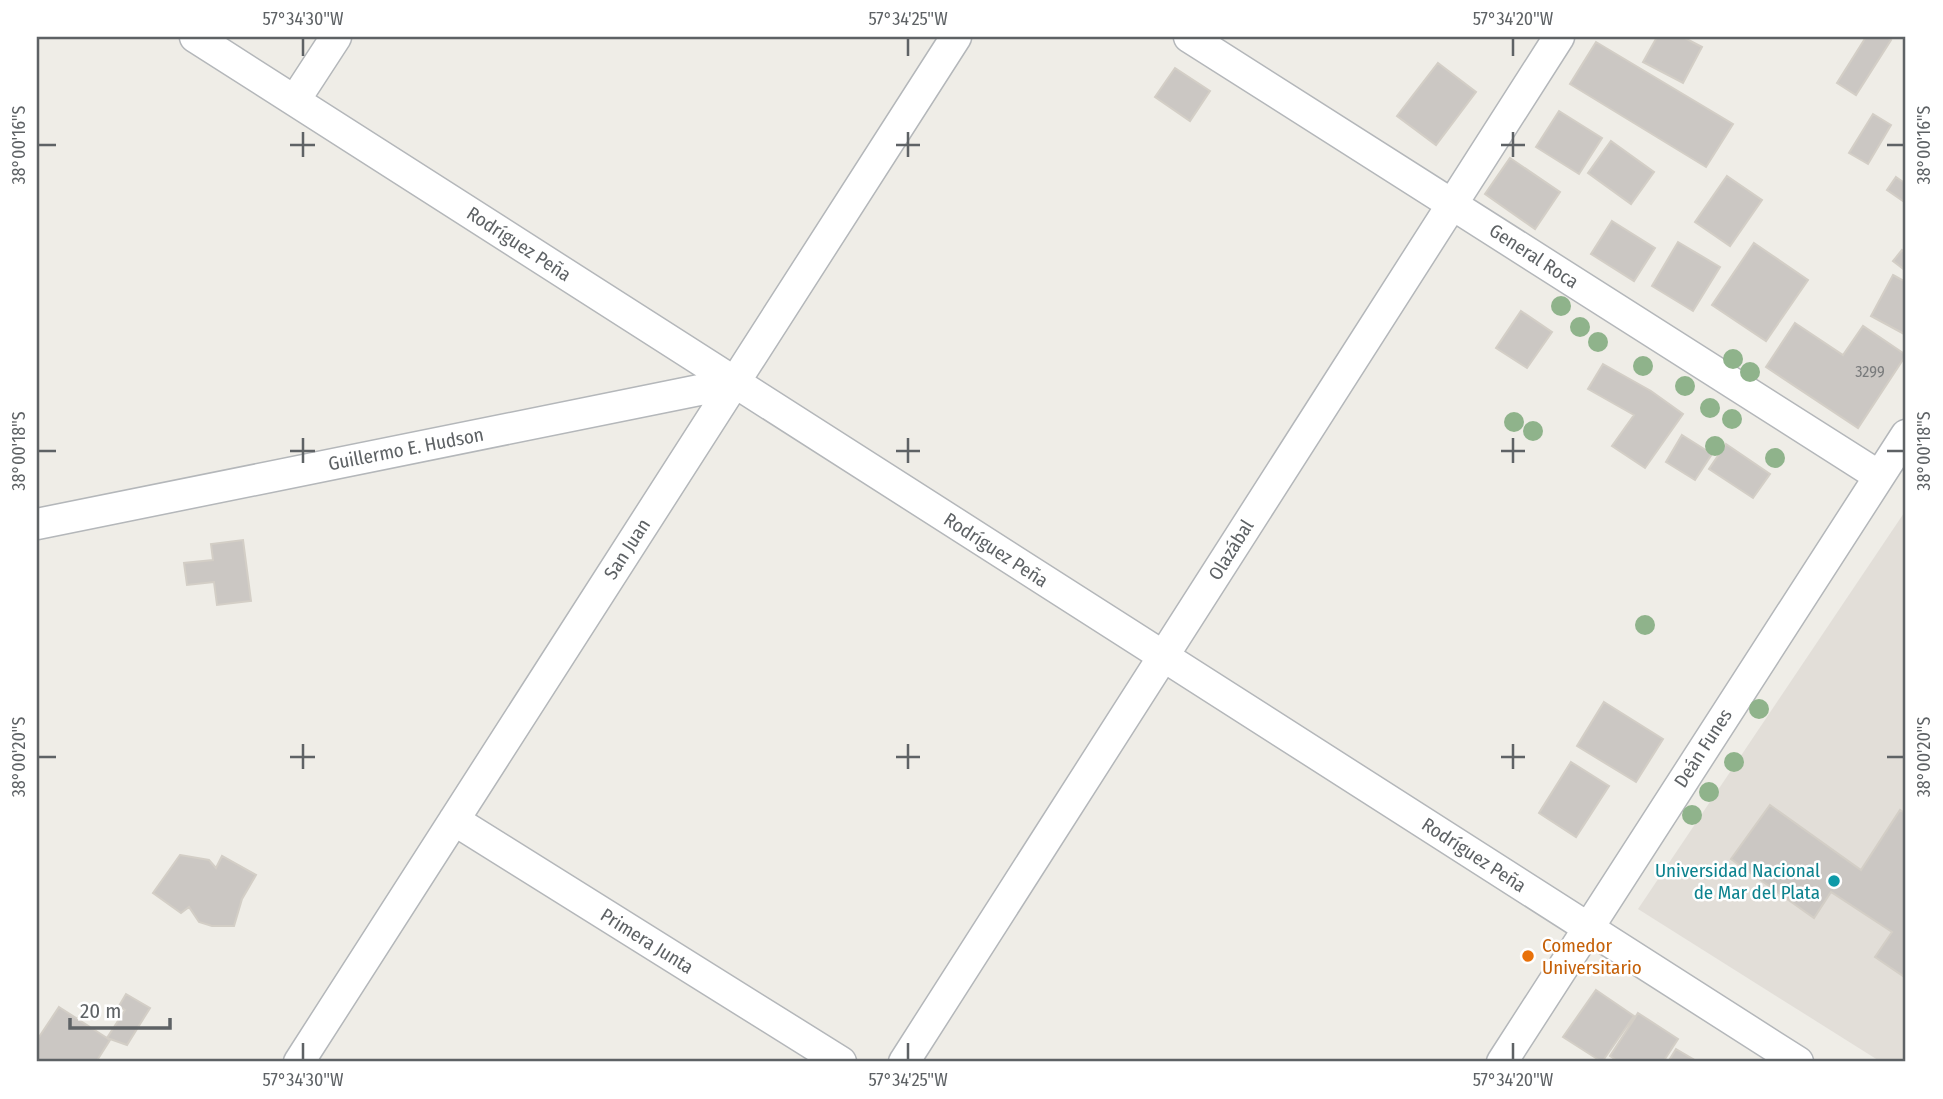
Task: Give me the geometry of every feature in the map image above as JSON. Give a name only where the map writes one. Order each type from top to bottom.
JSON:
[{"type":"street","name":"Rodríguez Peña","points":[[195,37],[1798,1062]]},
{"type":"street","points":[[295,100],[335,37]]},
{"type":"street","name":"San Juan","points":[[299,1062],[956,37]]},
{"type":"street","name":"General Roca","points":[[1189,37],[1879,476]]},
{"type":"street","name":"Olazábal","points":[[904,1062],[1559,37]]},
{"type":"street","name":"Guillermo E. Hudson","points":[[37,524],[734,383]]},
{"type":"street","name":"Deán Funes","points":[[1502,1062],[1906,435]]},
{"type":"street","name":"Primera Junta","points":[[454,820],[841,1062]]},
{"type":"shaded area","points":[[1906,510],[1906,1062],[1881,1062],[1638,909]]},
{"type":"building","points":[[1657,37],[1683,37],[1702,47],[1683,83],[1643,62]]},
{"type":"building","points":[[1866,37],[1886,37],[1891,40],[1856,95],[1837,83]]},
{"type":"building","points":[[1596,42],[1733,124],[1706,167],[1570,84]]},
{"type":"building","points":[[1438,63],[1476,92],[1436,145],[1397,116]]},
{"type":"building","points":[[1175,68],[1210,91],[1190,121],[1155,97]]},
{"type":"building","points":[[1559,111],[1602,138],[1579,174],[1536,147]]},
{"type":"building","points":[[1873,114],[1891,125],[1868,164],[1849,153]]},
{"type":"building","points":[[1611,141],[1654,172],[1631,204],[1588,173]]},
{"type":"building","points":[[1510,158],[1560,192],[1535,229],[1485,194]]},
{"type":"building","points":[[1727,176],[1762,200],[1730,246],[1695,222]]},
{"type":"building","points":[[1896,177],[1906,184],[1906,203],[1887,190]]},
{"type":"building","points":[[1612,221],[1655,248],[1634,281],[1591,254]]},
{"type":"building","points":[[1678,242],[1720,267],[1693,311],[1652,286]]},
{"type":"building","points":[[1754,243],[1808,280],[1766,341],[1712,305]]},
{"type":"building","points":[[1902,250],[1906,253],[1906,271],[1893,261]]},
{"type":"building","points":[[1893,275],[1906,282],[1906,335],[1871,316]]},
{"type":"building","points":[[1521,311],[1552,332],[1527,368],[1496,348]]},
{"type":"building","points":[[1795,323],[1843,355],[1863,326],[1906,355],[1858,428],[1766,367]]},
{"type":"building","points":[[1603,364],[1651,391],[1683,414],[1645,468],[1612,446],[1634,415],[1588,389]]},
{"type":"building","points":[[1682,435],[1712,454],[1695,480],[1666,462]]},
{"type":"building","points":[[1726,444],[1770,474],[1753,498],[1709,469]]},
{"type":"building","points":[[243,540],[251,601],[217,605],[214,582],[187,585],[184,563],[213,560],[211,544]]},
{"type":"building","points":[[1604,702],[1663,739],[1636,782],[1577,746]]},
{"type":"building","points":[[1571,762],[1609,786],[1576,837],[1539,813]]},
{"type":"building","name":"Universidad Nacional de Mar del Plata","points":[[1770,805],[1861,870],[1900,810],[1906,814],[1906,978],[1875,957],[1892,932],[1831,892],[1814,918],[1731,859]]},
{"type":"building","points":[[180,855],[209,860],[216,868],[222,856],[256,875],[242,899],[234,926],[212,926],[199,922],[189,907],[181,913],[153,893]]},
{"type":"building","points":[[1596,990],[1634,1016],[1602,1062],[1563,1037]]},
{"type":"building","points":[[126,994],[150,1008],[127,1045],[107,1038],[125,1010],[119,1006]]},
{"type":"building","points":[[59,1007],[110,1040],[96,1062],[37,1062],[37,1040]]},
{"type":"building","points":[[1638,1013],[1678,1039],[1663,1062],[1619,1062],[1610,1056]]},
{"type":"building","points":[[1676,1049],[1698,1062],[1668,1062]]},
{"type":"place","name":"Universidad Nacional de Mar del Plata","points":[[1834,881]]},
{"type":"place","name":"Comedor Universitario","points":[[1528,956]]}]
